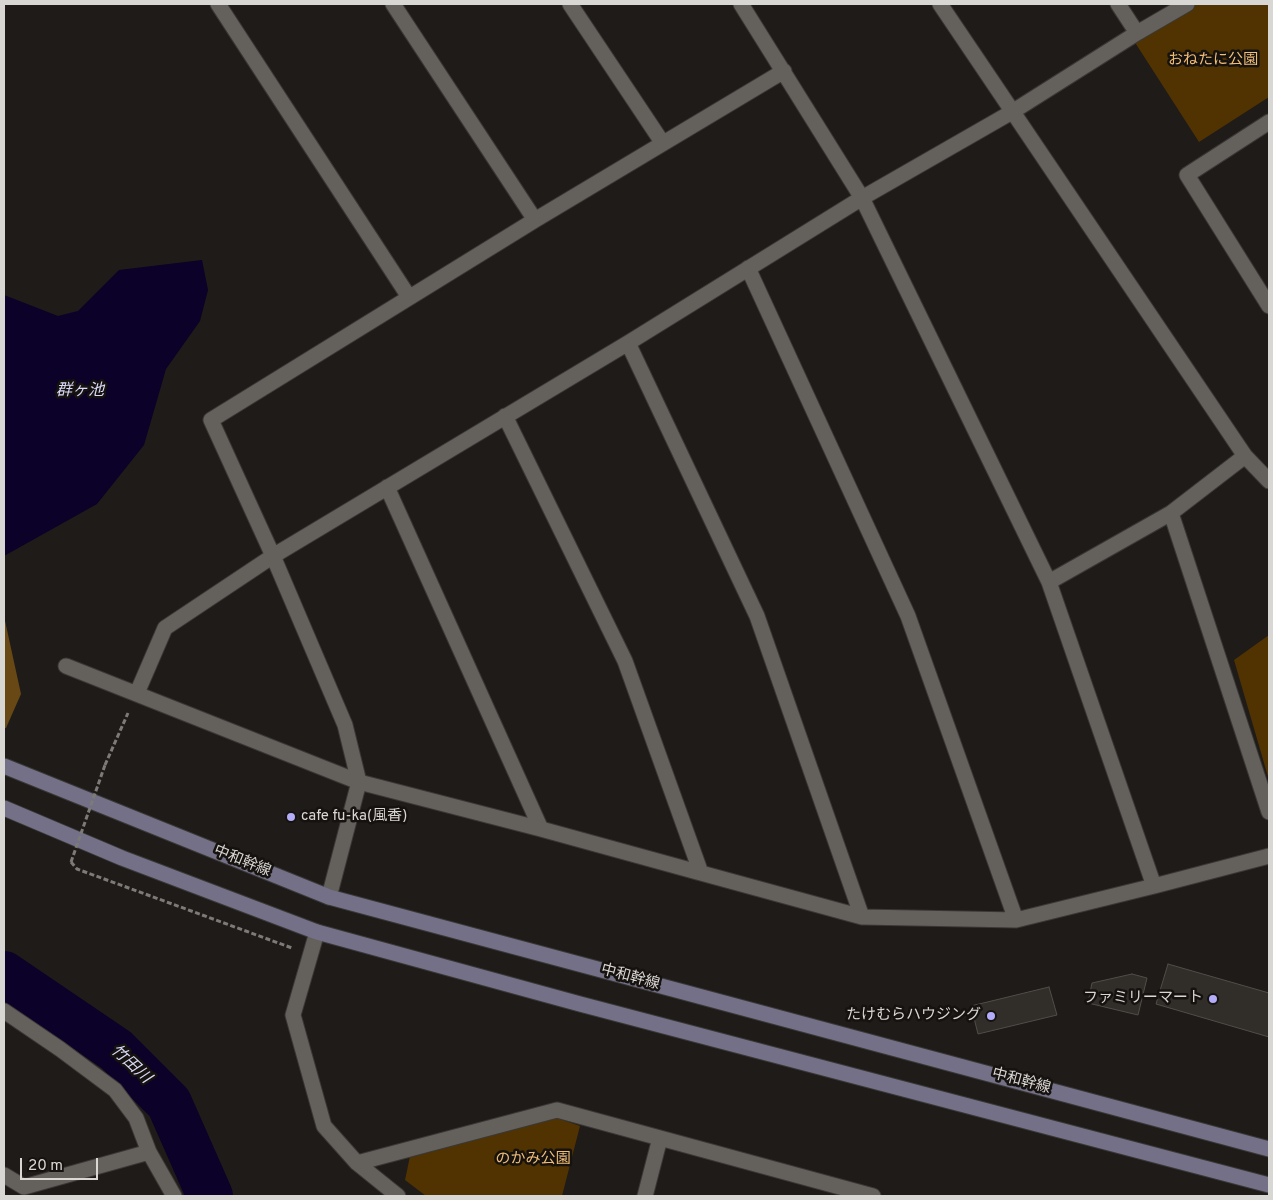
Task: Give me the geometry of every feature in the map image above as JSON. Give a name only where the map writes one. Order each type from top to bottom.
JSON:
[{"type":"main road","name":"中和幹線","points":[[4,766],[329,898],[1269,1149]]},
{"type":"main road","points":[[4,808],[122,858],[317,932],[580,1004],[1269,1185]]},
{"type":"street","points":[[218,4],[409,297]]},
{"type":"street","points":[[393,4],[535,220]]},
{"type":"street","points":[[570,4],[662,142]]},
{"type":"street","points":[[741,4],[862,198],[1049,582],[1154,886]]},
{"type":"street","points":[[940,4],[1245,456],[1269,481]]},
{"type":"street","points":[[1118,4],[1136,33]]},
{"type":"street","points":[[137,693],[164,628],[273,556],[628,343],[862,198],[1012,112],[1136,33],[1187,4]]},
{"type":"street","points":[[329,898],[359,782],[345,725],[273,556],[211,420],[662,142],[784,71]]},
{"type":"street","points":[[1269,122],[1187,174],[1269,306]]},
{"type":"street","points":[[748,268],[908,616],[1016,920]]},
{"type":"street","points":[[628,343],[757,616],[862,918]]},
{"type":"street","points":[[505,416],[625,661],[701,873]]},
{"type":"street","points":[[1049,582],[1171,513],[1245,456]]},
{"type":"street","points":[[387,487],[541,829]]},
{"type":"street","points":[[1171,513],[1269,812]]},
{"type":"street","points":[[66,666],[359,782],[541,829],[862,918],[1016,920],[1269,856]]},
{"type":"street","points":[[317,932],[293,1015],[324,1126],[356,1163],[398,1196]]},
{"type":"street","points":[[4,1011],[60,1049],[115,1090],[136,1118],[149,1152],[174,1196]]},
{"type":"street","points":[[356,1163],[557,1110],[873,1196]]},
{"type":"street","points":[[645,1196],[660,1138]]},
{"type":"street","points":[[4,1175],[24,1187],[149,1152]]},
{"type":"path","points":[[137,693],[106,765],[71,862],[77,869],[309,955]]},
{"type":"green space","name":"おねたに公園","points":[[1196,4],[1269,4],[1269,97],[1199,142],[1134,41]]},
{"type":"green space","points":[[1269,635],[1269,780],[1234,660]]},
{"type":"green space","name":"のかみ公園","points":[[554,1117],[580,1126],[562,1196],[426,1196],[405,1180],[410,1156]]},
{"type":"shaded area","points":[[4,616],[21,694],[6,728],[4,728]]},
{"type":"water","name":"群ヶ池","points":[[202,260],[208,290],[200,321],[166,369],[144,445],[97,504],[4,556],[4,295],[58,316],[78,311],[119,270]]},
{"type":"building","name":"ファミリーマート","points":[[1168,964],[1269,993],[1269,1037],[1156,1004]]},
{"type":"building","points":[[1132,974],[1147,978],[1138,1015],[1088,1003],[1092,983]]},
{"type":"building","points":[[1049,987],[1057,1015],[978,1034],[971,1006]]},
{"type":"waterway","name":"竹田川","points":[[4,974],[116,1050],[169,1103],[210,1196]]},
{"type":"place","name":"cafe fu-ka(風香)","points":[[291,817]]},
{"type":"place","name":"ファミリーマート","points":[[1213,999]]},
{"type":"place","name":"たけむらハウジング","points":[[991,1016]]}]
